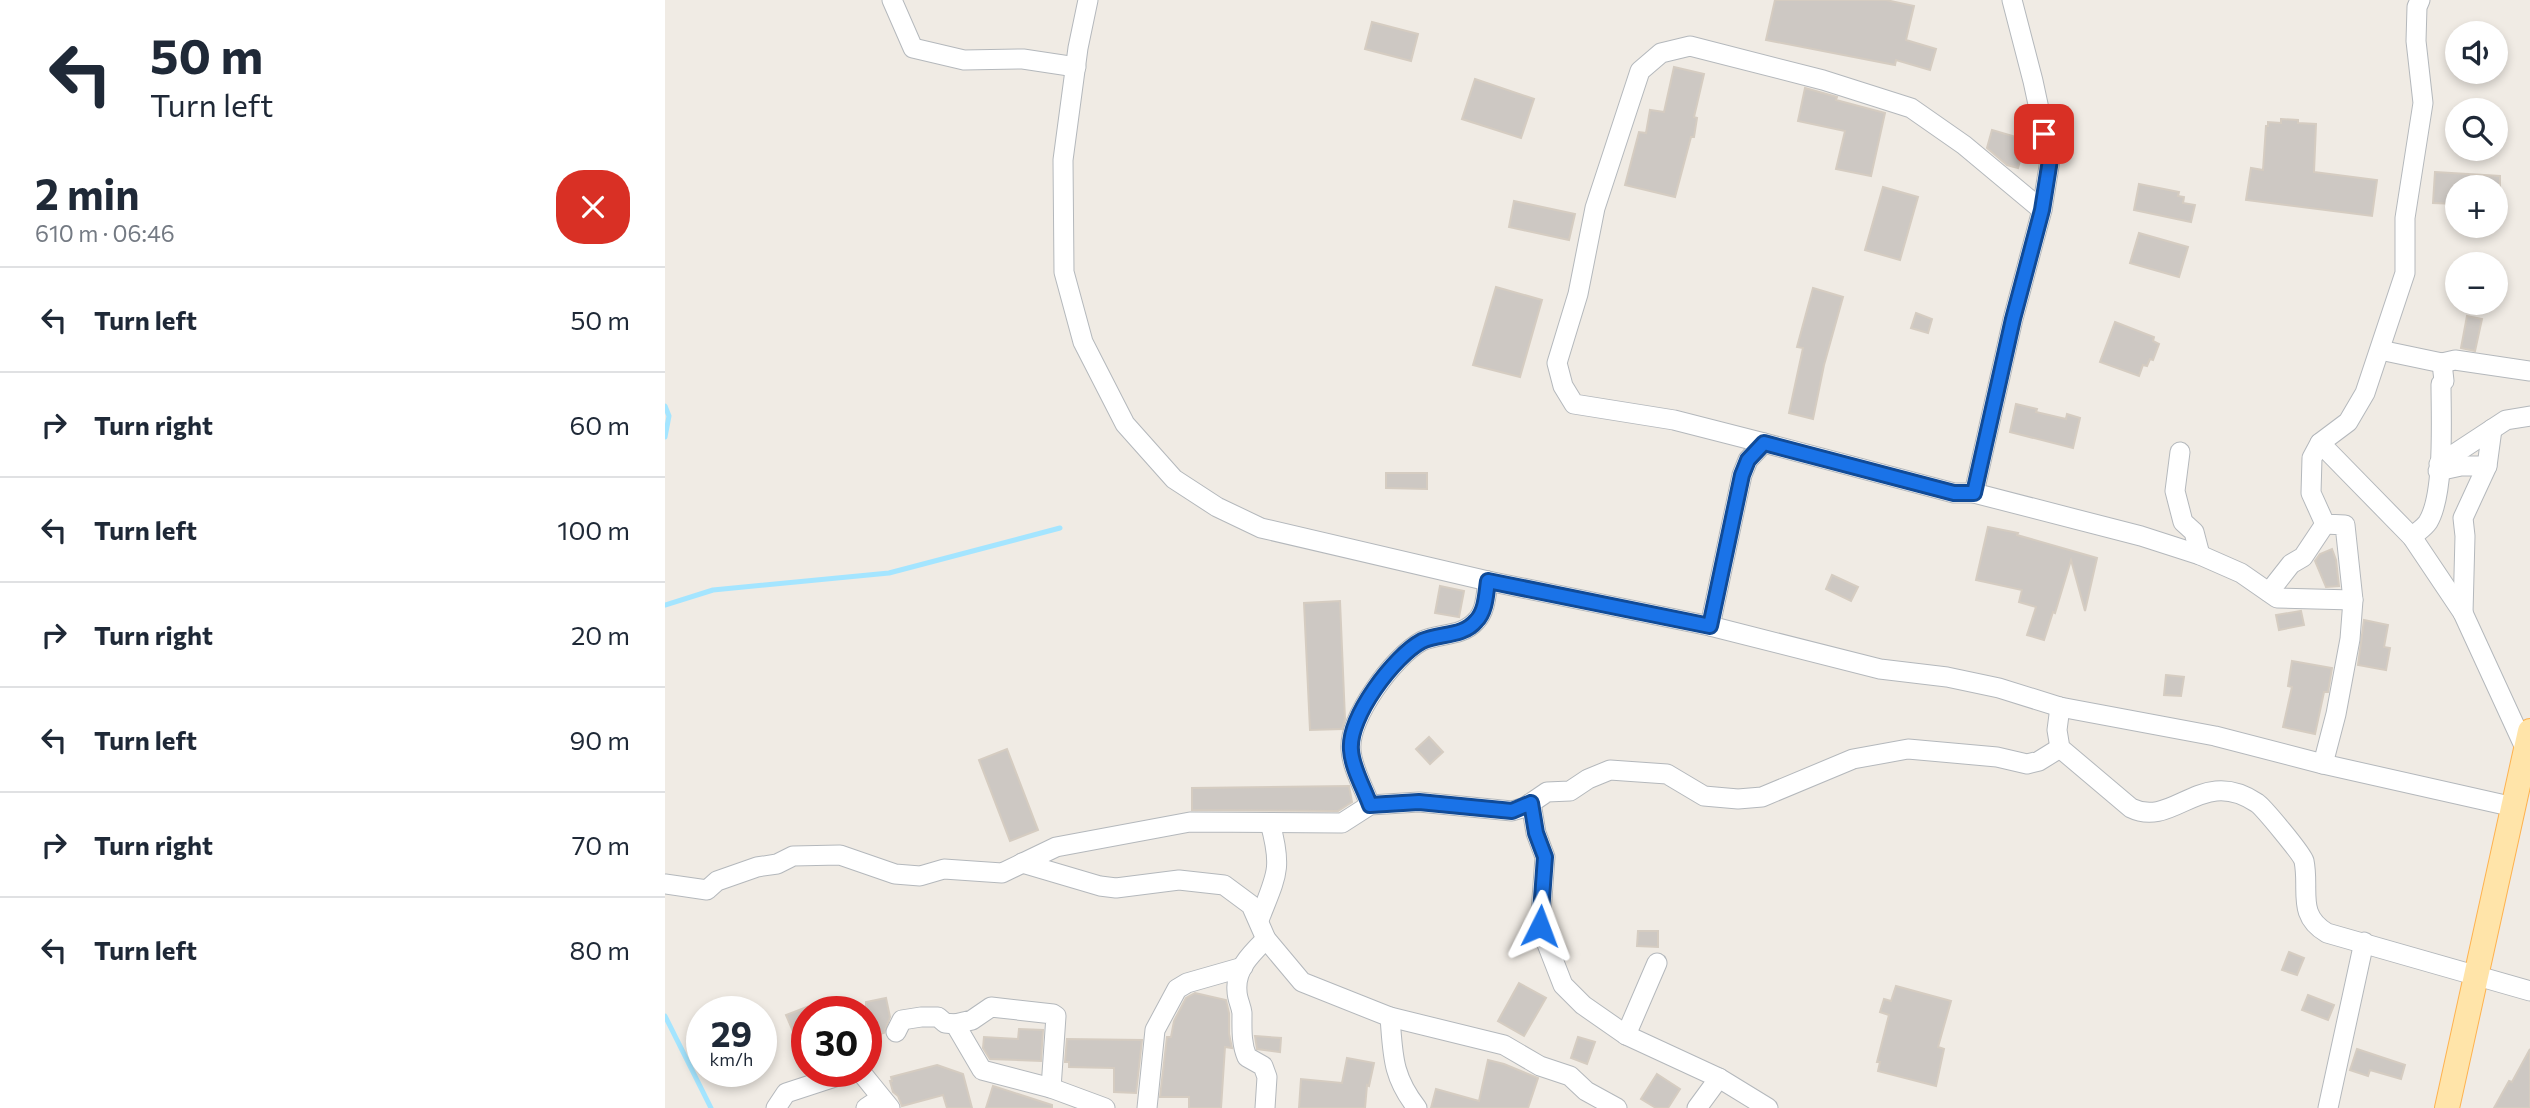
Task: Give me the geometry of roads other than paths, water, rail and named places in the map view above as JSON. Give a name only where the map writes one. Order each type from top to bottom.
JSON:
[{"type":"main road","points":[[2447,1108],[2514,807],[2525,779],[2528,740]]},
{"type":"street","points":[[893,0],[913,48],[964,60],[1023,59],[1076,67]]},
{"type":"street","points":[[1088,0],[1063,160],[1064,272],[1083,342],[1125,424],[1174,479],[1217,507],[1261,528],[1488,581],[1710,626],[1880,669],[1947,677],[1999,688],[2060,708],[2215,736],[2323,765],[2514,807]]},
{"type":"street","points":[[1974,493],[2013,319],[2042,210],[2050,160],[2012,0]]},
{"type":"street","points":[[2325,524],[2311,493],[2312,458],[2320,443],[2348,422],[2365,393],[2405,273],[2405,218],[2423,103],[2416,41],[2417,7],[2420,0]]},
{"type":"street","points":[[2042,210],[1964,145],[1910,108],[1823,80],[1690,46],[1661,53],[1640,71],[1595,208],[1578,294],[1557,363],[1563,386],[1574,404],[1674,420],[1954,493],[1974,493],[2141,536],[2200,555],[2241,573],[2277,598],[2353,600]]},
{"type":"street","points":[[2380,349],[2442,363],[2455,360],[2530,371]]},
{"type":"street","points":[[2411,537],[2427,524],[2435,504],[2441,384],[2444,381],[2442,363]]},
{"type":"street","points":[[2438,467],[2506,421],[2530,416]]},
{"type":"street","points":[[2463,613],[2463,518],[2487,466],[2492,429]]},
{"type":"street","points":[[1710,626],[1742,475],[1748,460],[1764,443]]},
{"type":"street","points":[[2320,443],[2411,537],[2463,613],[2528,740]]},
{"type":"street","points":[[2180,452],[2175,491],[2183,522],[2194,532],[2200,555]]},
{"type":"street","points":[[2438,467],[2487,466]]},
{"type":"street","points":[[2269,592],[2291,564],[2303,556],[2325,524]]},
{"type":"street","points":[[2323,765],[2336,715],[2350,639],[2353,600],[2344,525],[2325,524]]},
{"type":"street","points":[[1370,805],[1351,753],[1351,738],[1362,705],[1405,653],[1423,640],[1464,630],[1476,622],[1483,611],[1488,581]]},
{"type":"street","points":[[2060,708],[2057,730],[2060,748],[2131,808],[2144,814],[2159,811],[2213,789],[2240,793],[2260,805],[2304,859],[2308,915],[2316,926],[2327,933],[2530,992]]},
{"type":"street","points":[[665,884],[707,890],[717,881],[757,867],[777,864],[793,856],[840,855],[895,874],[920,876],[944,869],[1002,873],[1056,847],[1190,822],[1342,823],[1370,805],[1419,802],[1512,811],[1547,792],[1570,791],[1588,779],[1610,770],[1667,774],[1704,796],[1738,799],[1762,797],[1853,759],[1908,749],[1997,757],[2027,764],[2039,761],[2060,748]]},
{"type":"street","points":[[1531,803],[1536,833],[1545,857],[1540,926],[1563,985],[1583,1005],[1626,1035],[1719,1077],[1768,1108]]},
{"type":"street","points":[[1259,920],[1277,874],[1278,852],[1270,823]]},
{"type":"street","points":[[1022,863],[1100,886],[1116,888],[1179,880],[1224,885],[1251,905],[1266,939],[1303,982],[1390,1017],[1504,1045],[1541,1066],[1570,1076],[1586,1091],[1617,1108]]},
{"type":"street","points":[[1265,1108],[1267,1077],[1263,1066],[1247,1057],[1243,1047],[1237,979],[1245,961],[1266,939]]},
{"type":"street","points":[[2328,1108],[2364,942]]},
{"type":"street","points":[[1626,1035],[1657,963]]},
{"type":"street","points":[[1147,1108],[1155,1030],[1177,989],[1187,983],[1243,967]]},
{"type":"street","points":[[896,1032],[902,1020],[938,1017],[945,1023],[955,1024],[972,1020],[991,1007],[1053,1014],[1056,1016],[1051,1088]]},
{"type":"street","points":[[1390,1017],[1393,1063],[1403,1090],[1417,1108]]},
{"type":"street","points":[[955,1024],[982,1070],[1051,1088],[1105,1108]]},
{"type":"street","points":[[1697,1108],[1719,1077]]},
{"type":"street","points":[[776,1108],[786,1093],[804,1087]]},
{"type":"street","points":[[869,1087],[879,1104]]},
{"type":"waterway","points":[[665,406],[669,416],[665,437]]},
{"type":"waterway","points":[[665,605],[713,590],[889,573],[1060,528]]},
{"type":"waterway","points":[[665,1016],[711,1108]]}]
